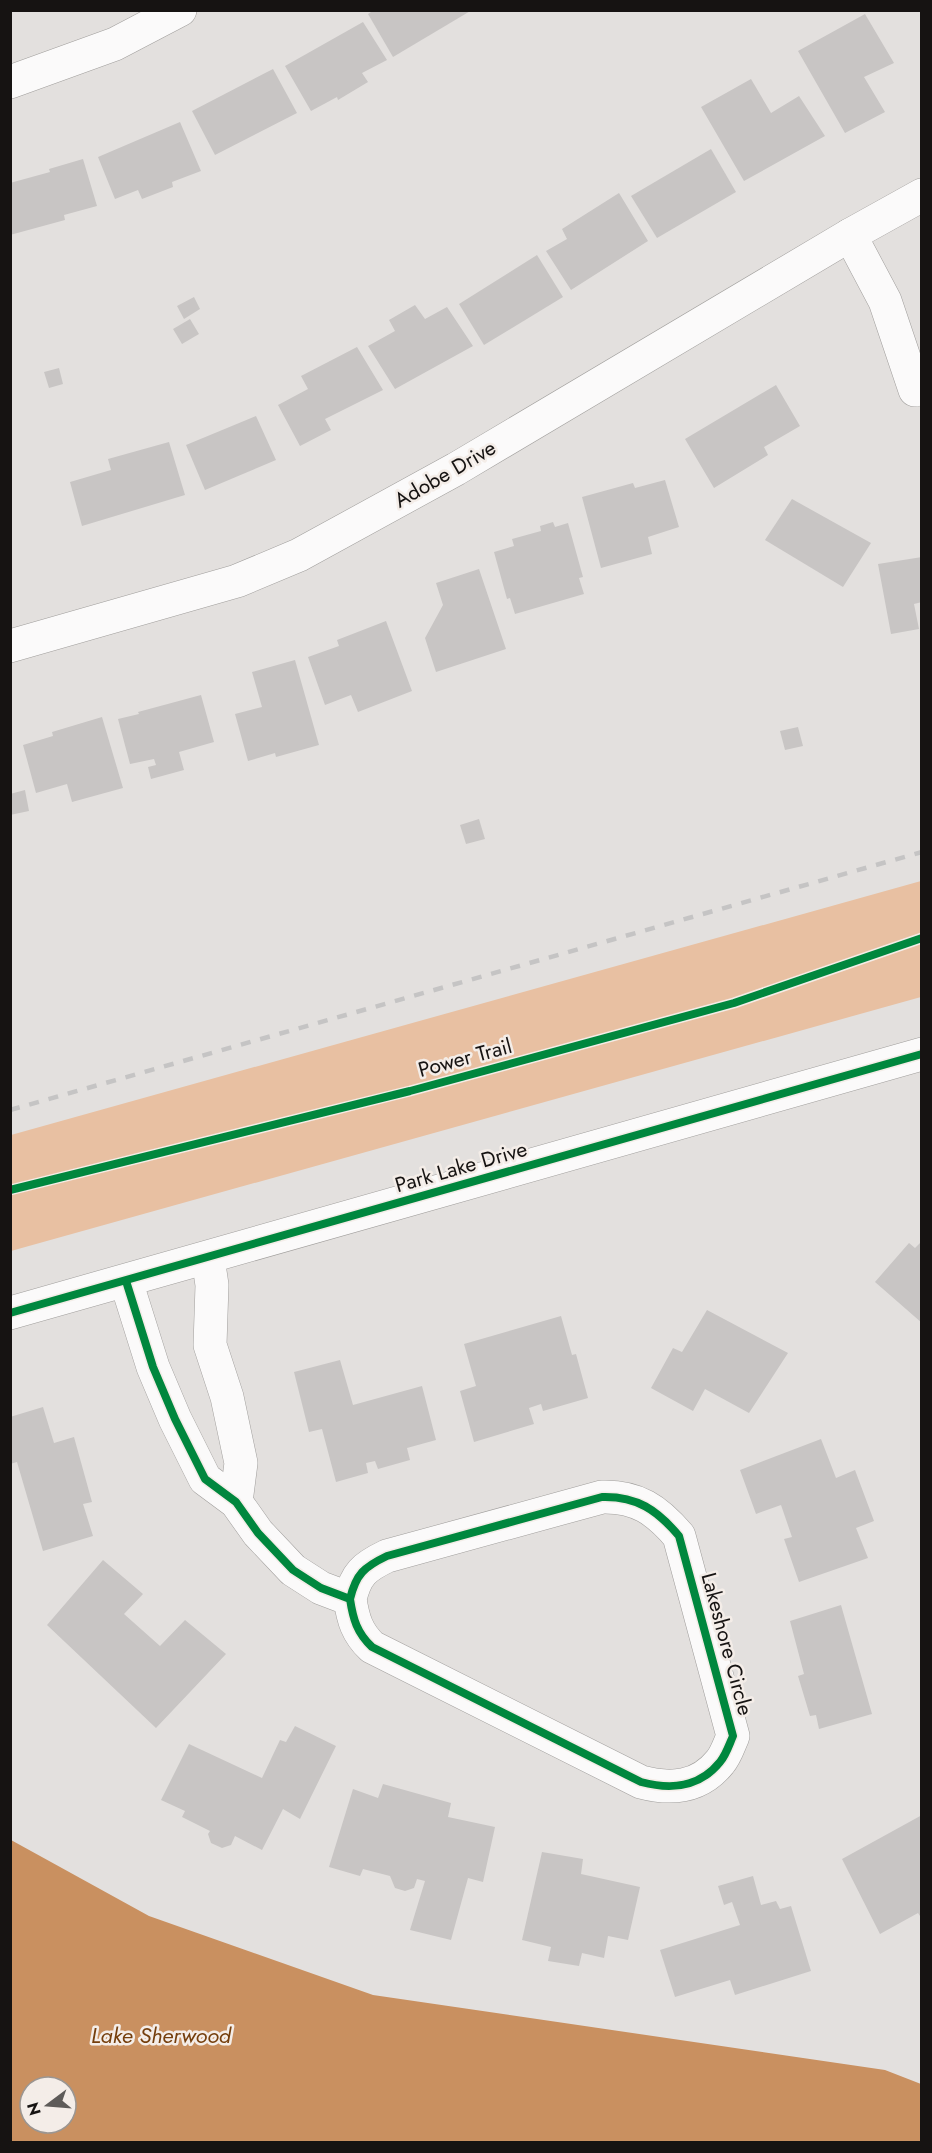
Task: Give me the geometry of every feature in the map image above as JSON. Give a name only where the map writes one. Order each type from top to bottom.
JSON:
[{"type":"street","points":[[10,82],[115,44],[180,10]]},
{"type":"street","name":"Adobe Drive","points":[[10,646],[237,581],[299,555],[456,469],[921,195]]},
{"type":"street","points":[[850,235],[885,302],[915,390]]},
{"type":"street","name":"Park Lake Drive","points":[[10,1313],[921,1054]]},
{"type":"street","points":[[208,1258],[212,1285],[210,1345],[227,1396],[241,1462],[236,1502]]},
{"type":"street","points":[[126,1281],[153,1367],[175,1419],[206,1479],[236,1502],[258,1533],[292,1570],[321,1588],[350,1599]]},
{"type":"street","name":"Lakeshore Circle","points":[[602,1497],[640,1502],[662,1515],[679,1536],[733,1736],[722,1761],[707,1775],[688,1785],[662,1787],[641,1782],[372,1647],[357,1628],[350,1599],[354,1581],[367,1566],[387,1556],[602,1497]]},
{"type":"shaded area","points":[[921,881],[921,997],[11,1251],[11,1135]]},
{"type":"water","name":"Lake Sherwood","points":[[11,1840],[149,1916],[373,1995],[885,2070],[921,2084],[921,2142],[11,2142]]},
{"type":"building","points":[[374,10],[472,10],[393,57],[368,14]]},
{"type":"building","points":[[865,14],[894,63],[864,77],[885,112],[845,133],[798,51]]},
{"type":"building","points":[[363,22],[387,60],[362,73],[368,82],[338,100],[337,97],[311,111],[285,66]]},
{"type":"building","points":[[273,69],[297,113],[215,155],[192,111]]},
{"type":"building","points":[[751,79],[771,113],[799,96],[825,136],[744,181],[701,107]]},
{"type":"building","points":[[180,122],[201,171],[172,182],[173,187],[142,199],[138,190],[115,199],[98,157]]},
{"type":"building","points":[[711,149],[736,192],[657,238],[631,196]]},
{"type":"building","points":[[83,159],[97,206],[64,215],[65,220],[10,235],[10,183],[50,172],[49,169]]},
{"type":"building","points":[[619,193],[648,241],[571,290],[546,251],[567,239],[562,229]]},
{"type":"building","points":[[537,255],[563,297],[484,345],[459,304]]},
{"type":"building","points":[[194,297],[200,309],[184,319],[177,306]]},
{"type":"building","points":[[415,305],[425,319],[447,307],[473,346],[395,389],[368,346],[395,331],[389,320]]},
{"type":"building","points":[[190,319],[199,334],[182,344],[173,329]]},
{"type":"building","points":[[357,347],[383,390],[325,419],[331,430],[300,446],[278,405],[308,389],[301,376]]},
{"type":"building","points":[[59,368],[63,384],[49,388],[44,372]]},
{"type":"building","points":[[776,385],[800,426],[764,447],[768,455],[714,488],[685,439]]},
{"type":"building","points":[[256,416],[276,460],[205,490],[186,445]]},
{"type":"building","points":[[169,442],[185,495],[82,526],[70,482],[111,470],[108,459]]},
{"type":"building","points":[[665,480],[679,527],[648,537],[652,554],[601,568],[582,497],[633,483],[635,488]]},
{"type":"building","points":[[792,499],[871,543],[843,587],[765,540]]},
{"type":"building","points":[[553,522],[555,527],[568,523],[583,577],[579,578],[584,594],[515,614],[510,598],[507,599],[494,552],[514,546],[512,539],[541,531],[540,526]]},
{"type":"building","points":[[922,557],[922,602],[914,604],[919,629],[891,634],[878,564]]},
{"type":"building","points":[[479,569],[506,649],[436,672],[425,638],[443,605],[436,583]]},
{"type":"building","points":[[386,621],[412,691],[358,712],[351,695],[325,705],[308,657],[339,646],[337,640]]},
{"type":"building","points":[[295,660],[319,745],[276,757],[275,753],[248,761],[235,714],[262,707],[252,672]]},
{"type":"building","points":[[201,695],[214,742],[179,752],[184,770],[151,779],[148,767],[156,765],[154,759],[130,764],[118,719]]},
{"type":"building","points":[[102,717],[123,788],[72,802],[67,784],[36,793],[23,745],[53,736],[52,732]]},
{"type":"building","points":[[798,727],[803,746],[785,750],[780,731]]},
{"type":"building","points":[[25,790],[29,811],[10,815],[10,794]]},
{"type":"building","points":[[479,819],[485,839],[466,844],[460,825]]},
{"type":"building","points":[[922,1241],[922,1323],[875,1282],[909,1243],[915,1248]]},
{"type":"building","points":[[707,1310],[788,1353],[749,1413],[705,1389],[693,1411],[651,1388],[673,1348],[682,1352]]},
{"type":"building","points":[[561,1316],[572,1355],[576,1354],[588,1398],[543,1411],[541,1404],[529,1408],[534,1424],[474,1442],[460,1391],[476,1386],[464,1344]]},
{"type":"building","points":[[340,1360],[353,1405],[422,1386],[436,1440],[407,1448],[410,1460],[378,1469],[375,1461],[366,1463],[368,1473],[336,1482],[322,1429],[309,1432],[294,1372]]},
{"type":"building","points":[[43,1407],[54,1443],[74,1437],[92,1502],[83,1504],[93,1536],[43,1551],[17,1462],[10,1464],[10,1417]]},
{"type":"building","points":[[821,1439],[836,1478],[855,1470],[874,1521],[856,1528],[868,1558],[799,1582],[784,1539],[792,1537],[781,1505],[756,1514],[740,1470]]},
{"type":"building","points":[[103,1560],[143,1594],[124,1614],[160,1646],[185,1620],[226,1654],[156,1728],[47,1625]]},
{"type":"building","points":[[841,1605],[872,1714],[819,1729],[816,1715],[810,1716],[798,1676],[804,1674],[790,1621]]},
{"type":"building","points":[[295,1726],[336,1746],[300,1819],[283,1809],[262,1850],[235,1836],[231,1845],[222,1848],[211,1843],[208,1834],[210,1831],[182,1817],[185,1811],[161,1800],[189,1744],[262,1778],[280,1740],[286,1742]]},
{"type":"building","points":[[383,1784],[451,1803],[448,1817],[495,1827],[483,1882],[468,1878],[451,1940],[410,1930],[425,1881],[417,1879],[414,1888],[405,1891],[395,1888],[390,1876],[363,1869],[360,1876],[329,1867],[353,1789],[378,1798]]},
{"type":"building","points":[[922,1815],[922,1919],[918,1913],[880,1934],[842,1859]]},
{"type":"building","points":[[542,1852],[583,1859],[581,1874],[640,1887],[628,1940],[608,1936],[604,1958],[582,1953],[579,1966],[548,1961],[551,1947],[522,1940]]},
{"type":"building","points":[[753,1876],[761,1905],[776,1901],[780,1909],[791,1906],[811,1971],[735,1995],[730,1980],[675,1997],[660,1950],[740,1925],[732,1902],[724,1905],[718,1886]]},
{"type":"railway","points":[[10,1110],[922,852]]},
{"type":"cycle path","name":"Power Trail","points":[[10,1190],[410,1091],[734,1003],[922,938]]},
{"type":"cycle path","points":[[10,1313],[922,1054]]},
{"type":"cycle path","points":[[126,1281],[153,1367],[175,1419],[205,1479],[236,1502],[258,1533],[293,1570],[321,1588],[350,1599],[356,1625],[372,1647],[641,1782],[652,1785],[684,1785],[703,1777],[712,1771],[722,1759],[733,1736],[679,1536],[663,1519],[636,1502],[602,1497],[387,1556],[362,1572],[355,1583],[350,1599]]}]
